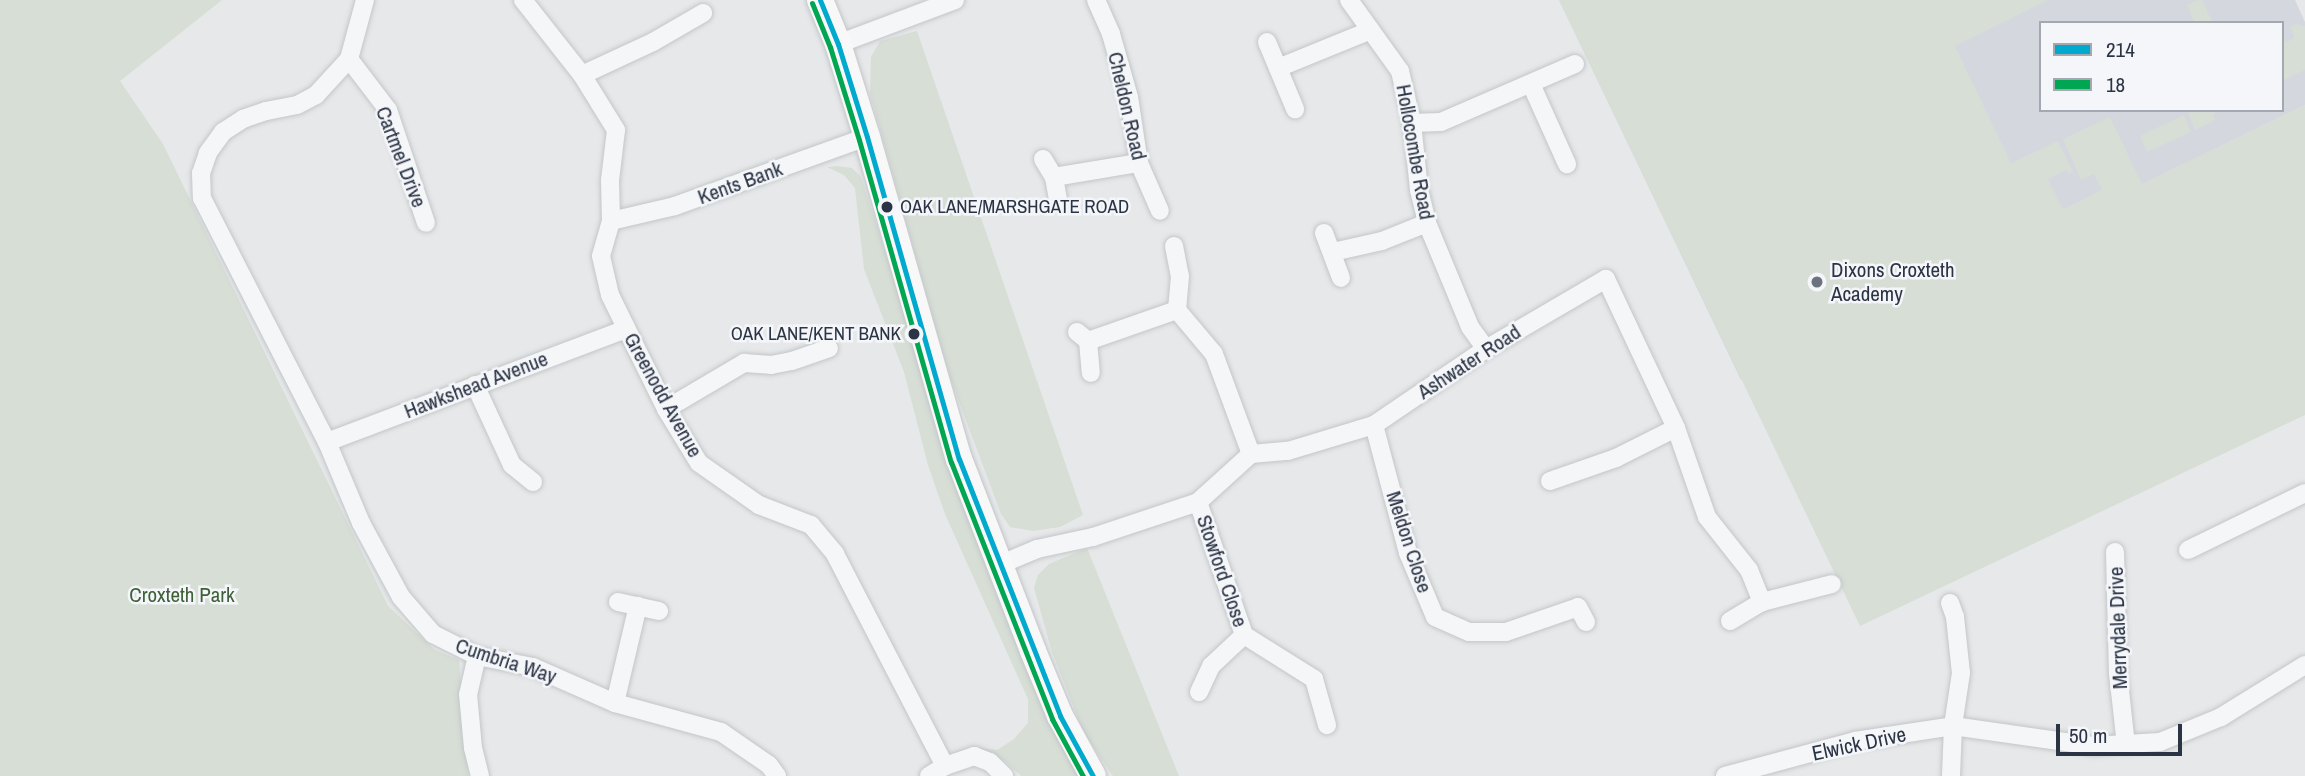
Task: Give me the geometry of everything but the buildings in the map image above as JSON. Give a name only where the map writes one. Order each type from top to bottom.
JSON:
[{"type":"street","points":[[349,59],[365,0]]},
{"type":"street","name":"Greenodd Avenue","points":[[523,0],[582,75],[616,130],[610,180],[611,221],[601,256],[610,295],[666,409],[699,463],[759,505],[811,525],[835,554],[945,766]]},
{"type":"street","points":[[820,0],[838,44],[867,137],[959,459],[1060,716],[1093,776]]},
{"type":"street","points":[[838,44],[956,0]]},
{"type":"street","name":"Cheldon Road","points":[[1097,0],[1111,34],[1129,97],[1139,163],[1160,211]]},
{"type":"street","name":"Hollocombe Road","points":[[1349,0],[1400,71],[1412,123],[1419,190],[1427,223],[1470,327],[1486,349]]},
{"type":"street","points":[[582,75],[653,42],[703,13]]},
{"type":"street","points":[[1278,68],[1371,30]]},
{"type":"street","points":[[1268,42],[1295,108]]},
{"type":"street","name":"Cumbria Way","points":[[349,59],[316,95],[297,105],[243,119],[223,132],[208,153],[201,173],[202,198],[327,442],[361,523],[401,597],[433,634],[477,656],[533,667],[615,703],[721,732],[769,765],[777,776]]},
{"type":"street","name":"Cartmel Drive","points":[[349,59],[388,110],[426,223]]},
{"type":"street","points":[[1412,123],[1441,122],[1575,64]]},
{"type":"street","points":[[1531,84],[1567,164]]},
{"type":"street","name":"Kents Bank","points":[[611,221],[675,206],[867,137]]},
{"type":"street","points":[[1043,159],[1054,177],[1058,198]]},
{"type":"street","points":[[1054,177],[1139,163]]},
{"type":"street","points":[[1334,252],[1382,241],[1427,223]]},
{"type":"street","points":[[1324,233],[1334,252],[1341,278]]},
{"type":"street","points":[[999,565],[1037,549],[1093,537],[1198,502],[1251,454],[1214,354],[1177,310],[1180,276],[1174,246]]},
{"type":"street","name":"Ashwater Road","points":[[1251,454],[1288,451],[1374,425],[1486,349],[1606,279],[1676,428],[1707,517],[1749,570],[1762,602]]},
{"type":"street","points":[[1091,373],[1082,337],[1177,310]]},
{"type":"street","name":"Hawkshead Avenue","points":[[327,442],[626,329]]},
{"type":"street","points":[[666,409],[744,363],[782,363],[829,348]]},
{"type":"street","points":[[475,384],[512,465],[533,482]]},
{"type":"street","name":"Meldon Close","points":[[1374,425],[1408,553],[1435,617],[1469,632],[1506,632],[1578,607],[1586,622]]},
{"type":"street","points":[[1550,481],[1616,458],[1676,428]]},
{"type":"street","points":[[2188,550],[2305,493]]},
{"type":"street","name":"Stowford Close","points":[[1198,502],[1244,635],[1314,679],[1327,725]]},
{"type":"street","name":"Merrydale Drive","points":[[2115,552],[2118,673],[2126,745]]},
{"type":"street","points":[[1730,621],[1762,602],[1832,584]]},
{"type":"street","points":[[618,601],[659,611]]},
{"type":"street","points":[[1950,603],[1955,617],[1961,673],[1953,726],[1951,776]]},
{"type":"street","points":[[615,703],[638,606]]},
{"type":"street","points":[[1199,692],[1211,666],[1244,635]]},
{"type":"street","points":[[477,656],[468,694],[473,748],[480,776]]},
{"type":"street","points":[[1953,726],[2093,746],[2160,742],[2221,717],[2305,665]]},
{"type":"street","name":"Elwick Drive","points":[[1725,776],[1778,770],[1856,741],[1953,726]]},
{"type":"street","points":[[929,776],[945,766],[974,756],[990,762],[1004,776]]},
{"type":"shaded area","name":"Dixons Croxteth Academy","points":[[1559,0],[2295,0],[2305,22],[2305,105],[1741,380]]},
{"type":"green space","name":"Croxteth Park","points":[[0,0],[222,0],[120,81],[163,144],[388,606],[435,650],[459,660],[468,776],[0,776]]},
{"type":"green space","points":[[1559,0],[2048,0],[1955,46],[2011,163],[2058,141],[2073,172],[2069,174],[2066,170],[2048,179],[2063,209],[2102,190],[2094,174],[2081,180],[2063,139],[2110,117],[2142,184],[2305,105],[2305,415],[1860,626]]},
{"type":"green space","points":[[2202,0],[2212,21],[2194,21],[2187,5]]},
{"type":"green space","points":[[2297,24],[2305,26],[2305,70],[2284,80],[2284,38],[2286,42],[2295,38],[2290,27]]},
{"type":"green space","points":[[917,31],[1083,515],[1060,527],[1033,531],[1010,527],[1001,514],[948,372],[870,93],[871,57],[880,41]]},
{"type":"green space","points":[[2216,112],[2213,114],[2215,120],[2195,130],[2188,113]]},
{"type":"green space","points":[[2184,115],[2191,132],[2147,152],[2140,136]]},
{"type":"green space","points":[[827,167],[852,168],[861,177],[892,273],[933,417],[989,575],[1043,708],[1080,776],[1021,776],[1005,761],[977,748],[997,750],[1014,739],[1028,723],[1028,699],[945,514],[928,465],[904,372],[864,269],[855,188],[844,175]]},
{"type":"green space","points":[[1087,548],[1179,776],[1113,776],[1084,733],[1052,652],[1034,588],[1038,575],[1049,564]]},
{"type":"transit line","name":"214","points":[[820,0],[838,44],[867,137],[959,459],[1060,716],[1093,776]]},
{"type":"transit line","name":"18","points":[[812,3],[830,47],[859,140],[951,462],[1052,719],[1083,776]]},
{"type":"place","name":"OAK LANE/MARSHGATE ROAD","points":[[887,207]]},
{"type":"place","name":"Dixons Croxteth Academy","points":[[1817,282]]},
{"type":"place","name":"OAK LANE/KENT BANK","points":[[914,334]]}]
